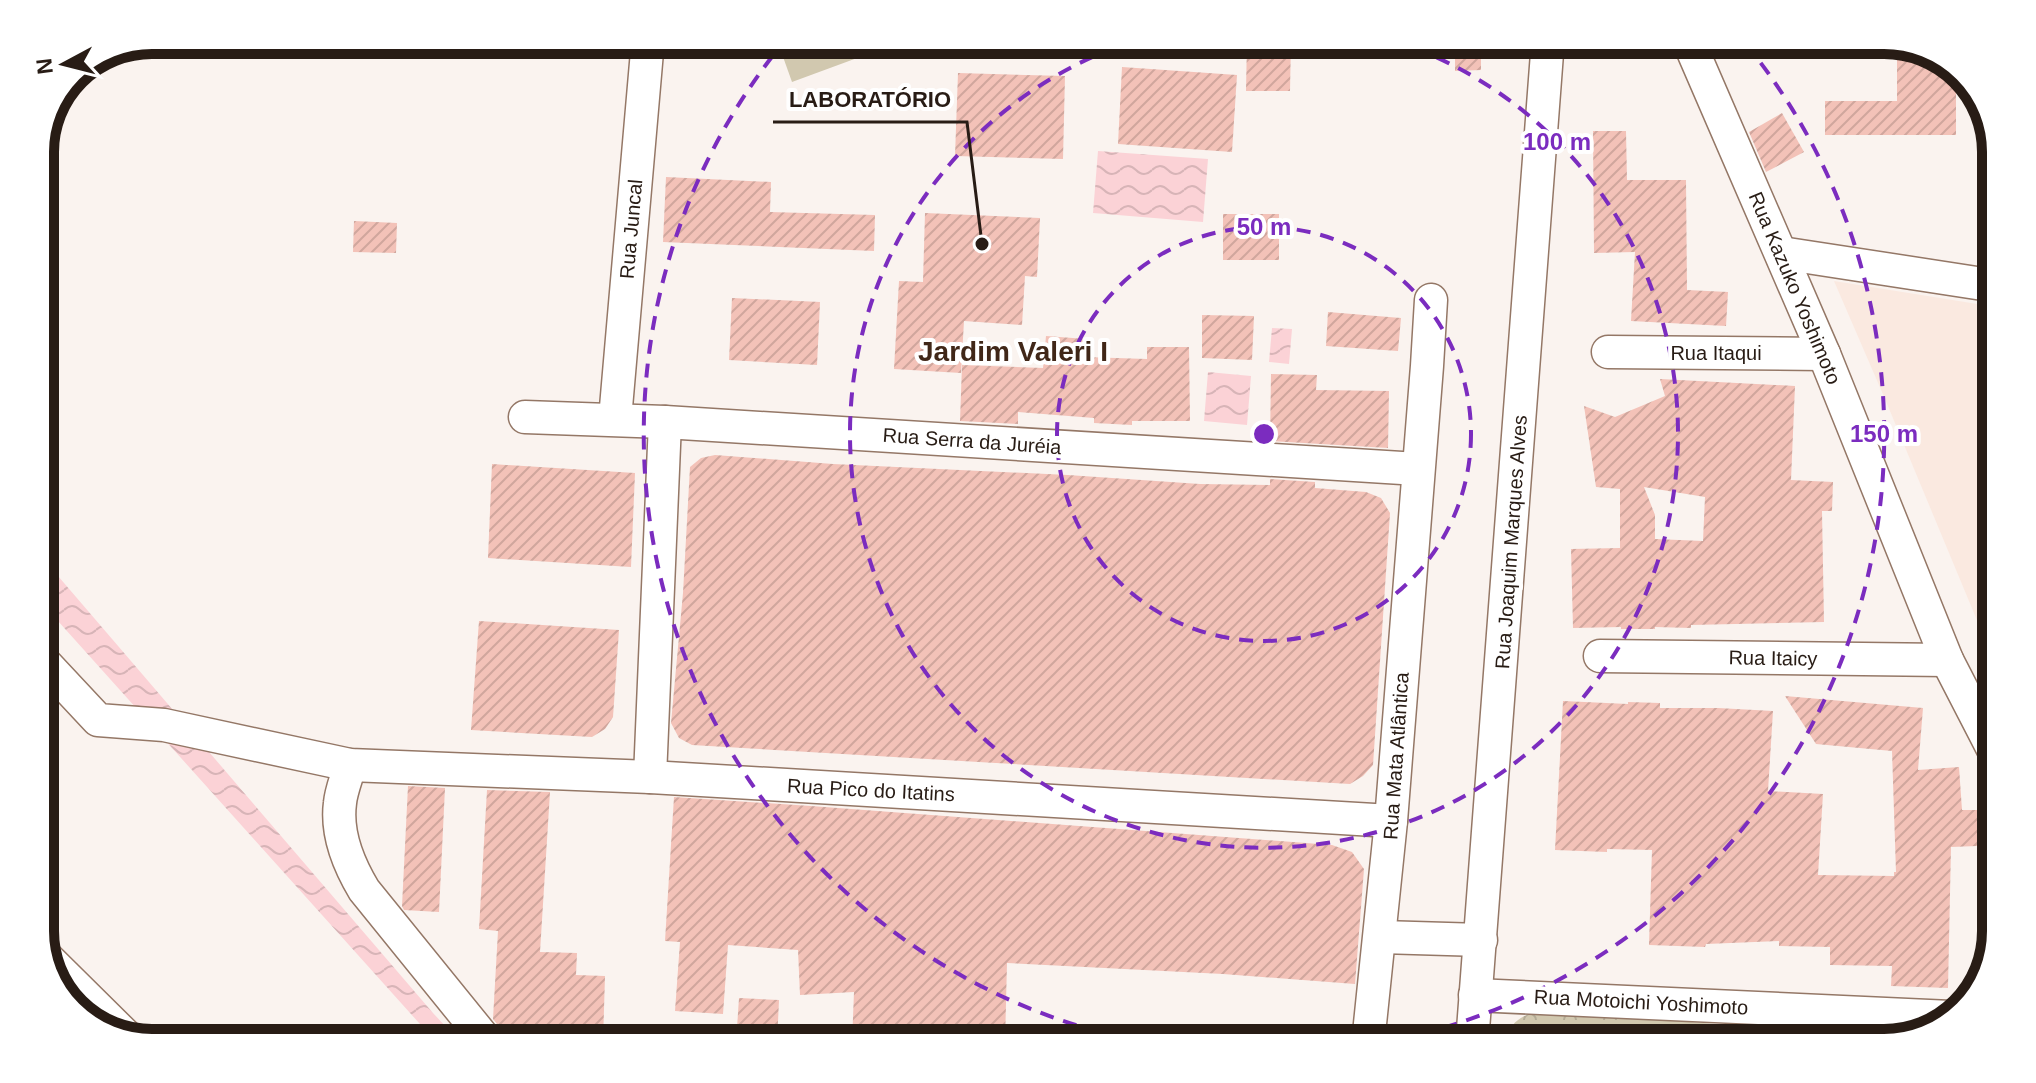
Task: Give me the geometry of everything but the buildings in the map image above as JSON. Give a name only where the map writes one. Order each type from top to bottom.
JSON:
[{"type":"street","name":"Rua Juncal","points":[[615,419],[647,54]]},
{"type":"street","name":"Rua Joaquim Marques Alves","points":[[1473,1029],[1547,54]]},
{"type":"street","name":"Rua Kazuko Yoshimoto","points":[[1694,54],[1824,354],[1947,660],[1982,728]]},
{"type":"street","points":[[1781,253],[1982,284]]},
{"type":"street","name":"Rua Mata Atlântica","points":[[1370,1029],[1391,821],[1431,300]]},
{"type":"street","name":"Rua Itaqui","points":[[1608,352],[1824,354]]},
{"type":"street","name":"Rua Serra da Juréia","points":[[525,417],[615,419],[1418,469]]},
{"type":"street","points":[[650,777],[665,422]]},
{"type":"street","name":"Rua Itaicy","points":[[1600,656],[1947,660]]},
{"type":"street","name":"Rua Pico do Itatins","points":[[54,673],[98,720],[164,725],[350,765],[650,777],[1391,821]]},
{"type":"street","points":[[350,765],[339,803],[342,837],[352,870],[364,890],[477,1029]]},
{"type":"street","points":[[1381,937],[1481,940]]},
{"type":"street","name":"Rua Motoichi Yoshimoto","points":[[1475,995],[1933,1016]]},
{"type":"shaded area","points":[[1834,281],[1982,305],[1982,632]]},
{"type":"green space","points":[[782,54],[868,54],[792,82]]},
{"type":"green space","points":[[1982,148],[1982,207],[1978,197]]},
{"type":"green space","points":[[1539,1010],[1776,1029],[1511,1029],[1526,1015]]},
{"type":"water","points":[[1098,151],[1208,159],[1203,222],[1093,213]]},
{"type":"water","points":[[1272,328],[1292,329],[1289,364],[1269,362]]},
{"type":"water","points":[[1208,372],[1251,376],[1247,425],[1204,421]]},
{"type":"water","points":[[54,571],[448,1029],[424,1029],[54,617]]},
{"type":"place","name":"LABORATÓRIO","points":[[982,244]]},
{"type":"district","name":"Jardim Valeri I","points":[[1013,351]]}]
